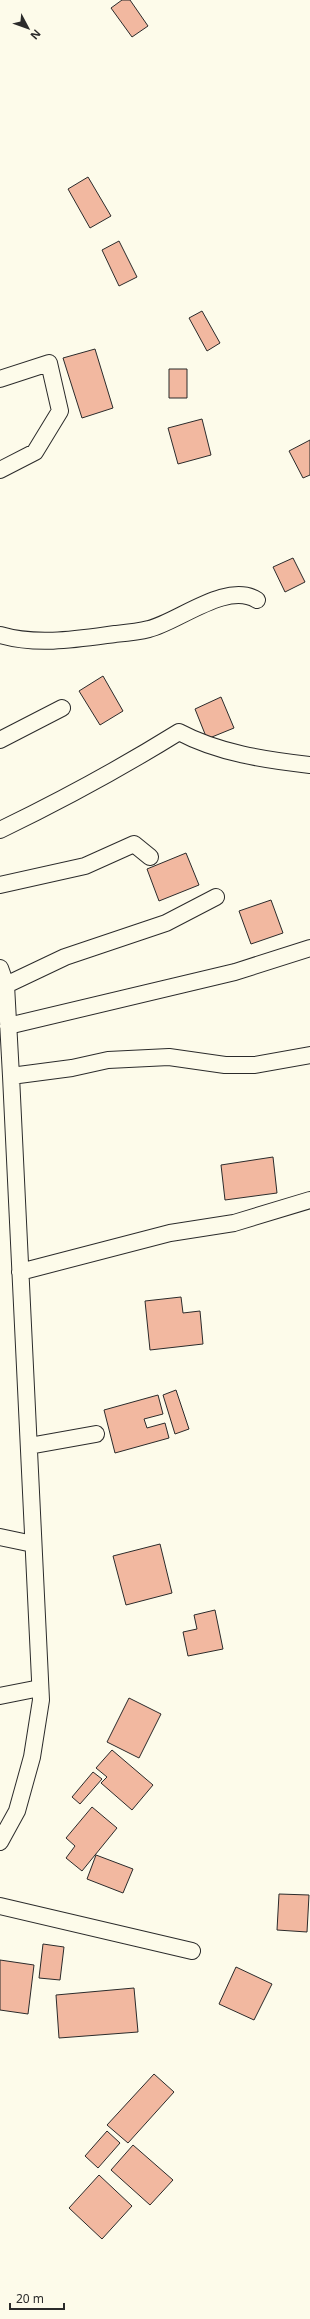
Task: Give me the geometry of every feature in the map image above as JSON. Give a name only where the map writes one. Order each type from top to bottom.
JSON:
[{"type":"street","points":[[0,379],[49,363],[60,411],[35,452],[0,470]]},
{"type":"street","points":[[0,635],[14,639],[53,641],[102,636],[150,629],[192,610],[230,596],[248,595],[257,600]]},
{"type":"street","points":[[0,740],[62,708]]},
{"type":"street","points":[[0,830],[92,784],[179,732],[199,742],[275,761],[310,765]]},
{"type":"street","points":[[0,884],[85,866],[134,844],[150,857]]},
{"type":"street","points":[[6,985],[65,958],[166,922],[216,897]]},
{"type":"street","points":[[8,1026],[236,972],[310,948]]},
{"type":"street","points":[[0,968],[6,985],[41,1700],[32,1757],[17,1811],[0,1842]]},
{"type":"street","points":[[11,1076],[72,1068],[108,1060],[169,1057],[225,1065],[255,1065],[310,1055]]},
{"type":"street","points":[[20,1272],[170,1234],[234,1224],[310,1199]]},
{"type":"street","points":[[28,1446],[96,1434]]},
{"type":"street","points":[[0,1537],[33,1544]]},
{"type":"street","points":[[0,1696],[40,1688]]},
{"type":"street","points":[[0,1906],[192,1951]]},
{"type":"building","points":[[122,0],[130,0],[148,26],[132,37],[111,8]]},
{"type":"building","points":[[88,177],[111,216],[90,228],[68,189]]},
{"type":"building","points":[[119,241],[137,277],[119,286],[102,250]]},
{"type":"building","points":[[202,311],[220,343],[207,351],[189,318]]},
{"type":"building","points":[[95,349],[113,408],[82,418],[63,358]]},
{"type":"building","points":[[169,369],[187,369],[187,398],[169,398]]},
{"type":"building","points":[[202,419],[211,455],[178,464],[168,428]]},
{"type":"building","points":[[310,440],[310,475],[303,478],[289,451]]},
{"type":"building","points":[[293,558],[305,582],[285,592],[273,567]]},
{"type":"building","points":[[103,676],[123,711],[100,725],[79,691]]},
{"type":"building","points":[[221,697],[234,728],[207,739],[195,709]]},
{"type":"building","points":[[186,853],[199,885],[159,901],[147,869]]},
{"type":"building","points":[[271,900],[283,933],[251,944],[239,911]]},
{"type":"building","points":[[273,1157],[277,1193],[225,1200],[221,1165]]},
{"type":"building","points":[[181,1297],[183,1313],[200,1311],[203,1344],[150,1350],[145,1301]]},
{"type":"building","points":[[176,1390],[189,1429],[175,1434],[163,1395]]},
{"type":"building","points":[[158,1395],[163,1414],[144,1419],[147,1428],[165,1423],[169,1438],[115,1453],[104,1410]]},
{"type":"building","points":[[160,1544],[172,1593],[126,1605],[113,1556]]},
{"type":"building","points":[[215,1610],[223,1649],[188,1656],[183,1632],[197,1629],[194,1615]]},
{"type":"building","points":[[129,1698],[161,1714],[139,1758],[107,1742]]},
{"type":"building","points":[[112,1750],[153,1785],[132,1810],[101,1783],[107,1777],[96,1768]]},
{"type":"building","points":[[93,1772],[102,1779],[80,1804],[72,1797]]},
{"type":"building","points":[[92,1807],[117,1828],[82,1871],[66,1858],[75,1846],[66,1838]]},
{"type":"building","points":[[96,1855],[133,1869],[123,1893],[87,1879]]},
{"type":"building","points":[[279,1894],[309,1895],[307,1932],[277,1930]]},
{"type":"building","points":[[43,1944],[64,1947],[60,1980],[39,1978]]},
{"type":"building","points":[[0,1960],[34,1965],[28,2014],[0,2010]]},
{"type":"building","points":[[236,1967],[272,1984],[254,2020],[219,2004]]},
{"type":"building","points":[[134,1988],[138,2032],[59,2038],[56,1995]]},
{"type":"building","points":[[154,2074],[174,2092],[128,2143],[107,2125]]},
{"type":"building","points":[[107,2131],[120,2143],[98,2168],[85,2156]]},
{"type":"building","points":[[133,2145],[173,2180],[150,2205],[111,2170]]},
{"type":"building","points":[[99,2175],[132,2206],[102,2239],[69,2208]]}]
